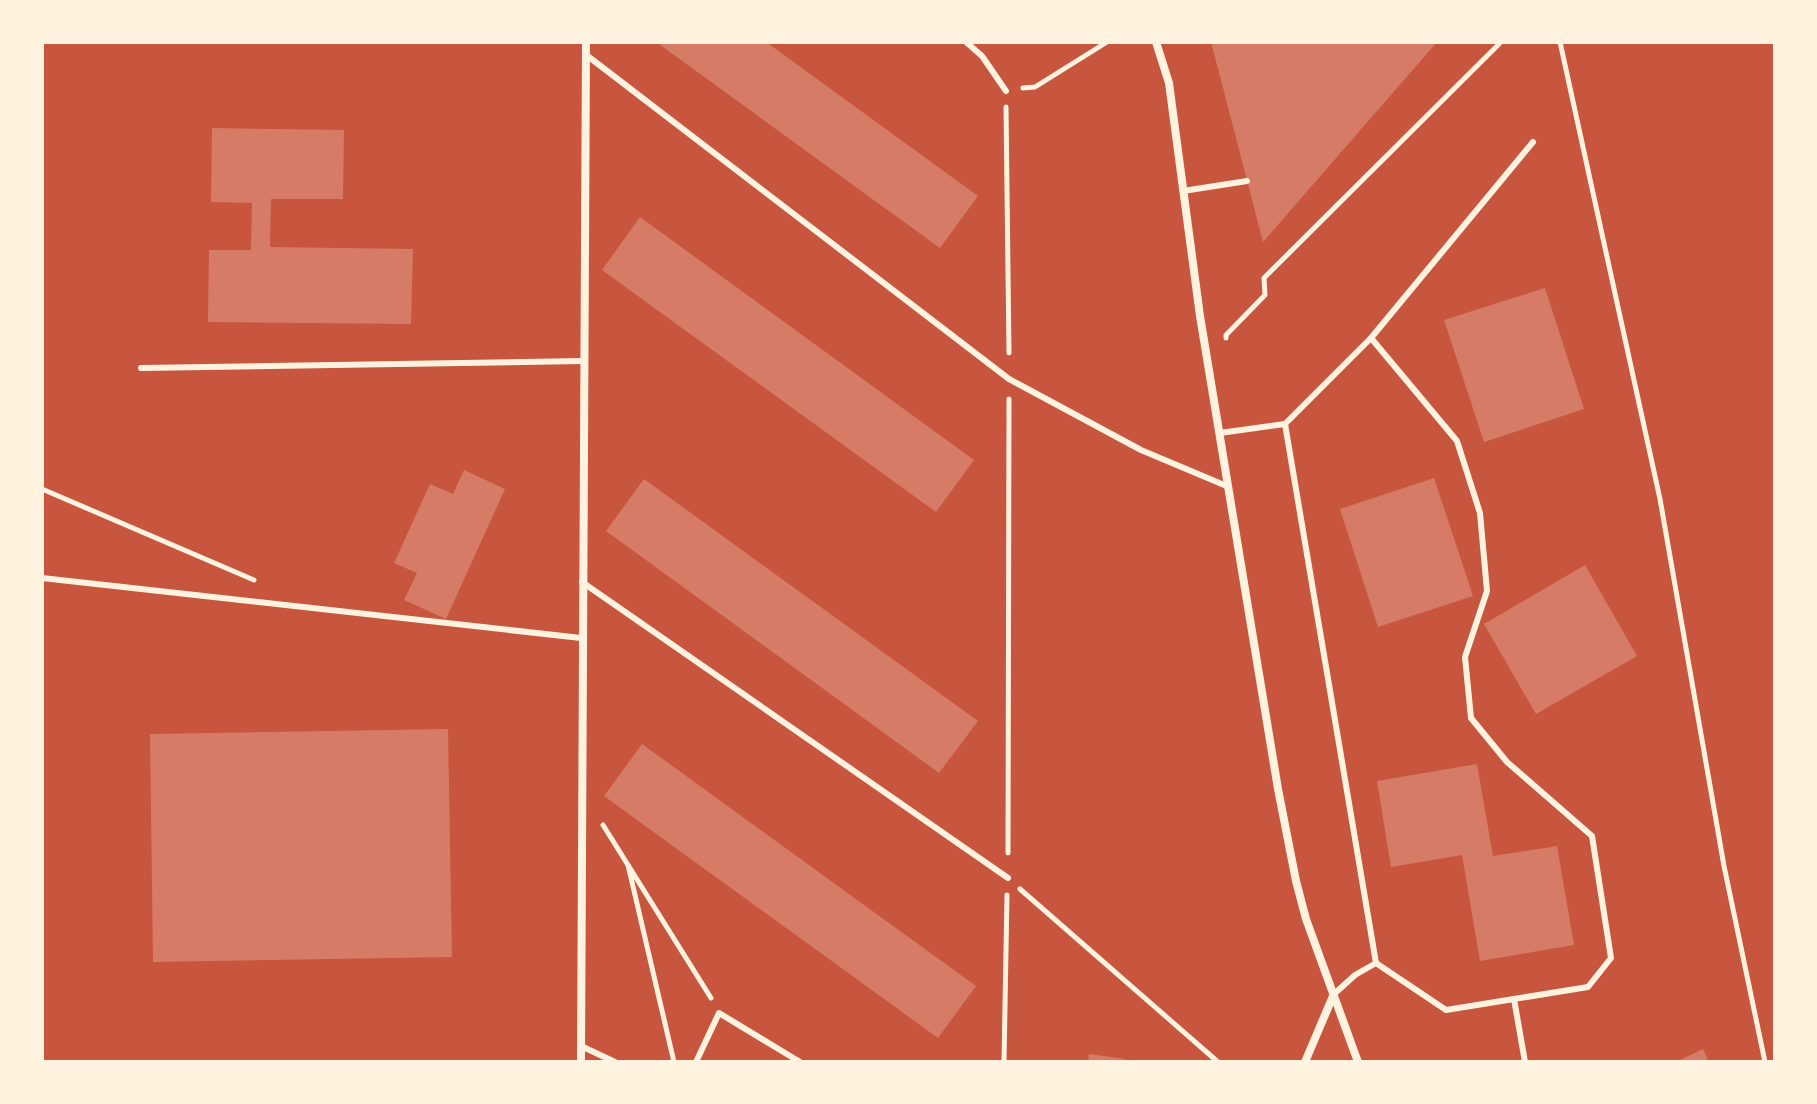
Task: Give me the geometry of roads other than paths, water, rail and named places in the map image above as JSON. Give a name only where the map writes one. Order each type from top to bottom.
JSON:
[{"type":"street","points":[[581,1062],[586,42]]},
{"type":"street","points":[[1156,42],[1169,83],[1200,316],[1296,881],[1306,919],[1358,1062]]},
{"type":"street","points":[[1305,1062],[1333,995]]},
{"type":"lane","points":[[966,42],[982,56],[1006,91]]},
{"type":"lane","points":[[585,54],[1009,379],[1141,450],[1229,487]]},
{"type":"lane","points":[[1220,433],[1285,424],[1371,338],[1533,142]]},
{"type":"lane","points":[[1183,191],[1247,181]]},
{"type":"lane","points":[[1285,424],[1376,963],[1446,1010],[1588,987],[1611,958],[1592,836],[1507,762],[1471,718],[1465,657],[1487,591],[1480,513],[1457,441],[1371,338]]},
{"type":"lane","points":[[141,368],[583,361]]},
{"type":"lane","points":[[42,578],[581,638]]},
{"type":"lane","points":[[582,582],[1008,878]]},
{"type":"lane","points":[[1333,995],[1355,975],[1376,963]]},
{"type":"lane","points":[[1514,999],[1525,1062]]},
{"type":"lane","points":[[696,1062],[719,1013],[800,1062]]},
{"type":"lane","points":[[581,1046],[615,1062]]}]
